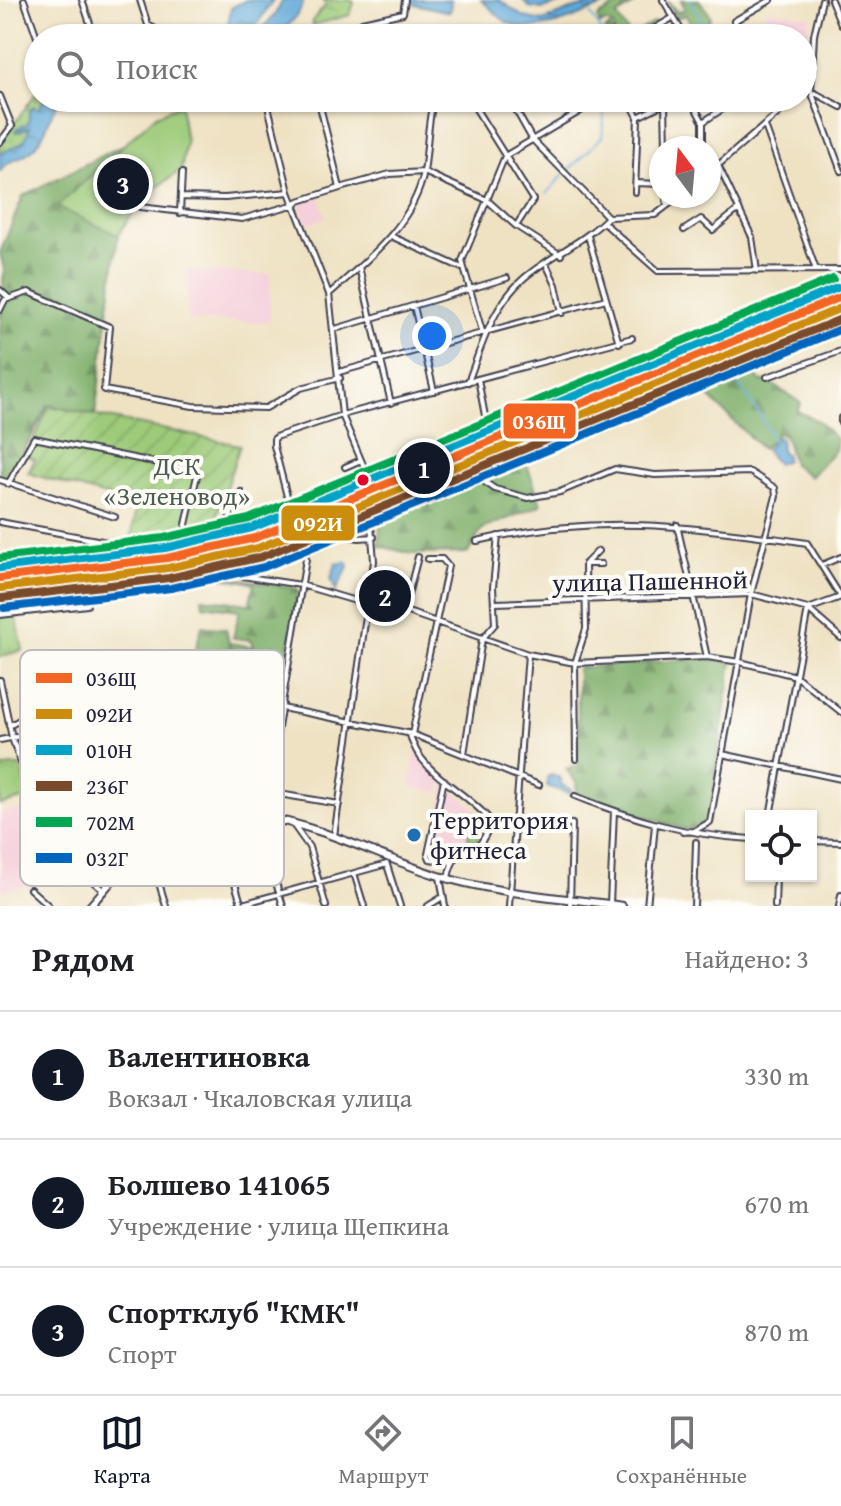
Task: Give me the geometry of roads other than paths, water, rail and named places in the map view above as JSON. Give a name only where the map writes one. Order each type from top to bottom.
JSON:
[{"type":"main road","points":[[284,821],[334,836],[387,861],[444,878],[622,906]]},
{"type":"main road","points":[[90,906],[109,886]]},
{"type":"street","points":[[24,0],[32,24]]},
{"type":"street","points":[[82,0],[90,24]]},
{"type":"street","points":[[140,0],[148,24]]},
{"type":"street","points":[[363,24],[364,20],[398,17],[404,9],[405,0]]},
{"type":"street","points":[[663,0],[678,24]]},
{"type":"street","points":[[737,24],[734,21],[771,0]]},
{"type":"street","points":[[817,24],[822,0]]},
{"type":"street","points":[[831,0],[841,24]]},
{"type":"street","points":[[662,24],[674,17]]},
{"type":"street","points":[[817,94],[841,107]]},
{"type":"street","points":[[0,96],[12,126],[0,142]]},
{"type":"street","points":[[817,107],[841,171]]},
{"type":"street","points":[[269,112],[289,192],[296,203],[329,294],[342,415],[370,481]]},
{"type":"street","points":[[321,112],[340,188]]},
{"type":"street","points":[[329,294],[393,237],[409,209],[424,172],[432,112]]},
{"type":"street","points":[[478,112],[533,200],[516,226]]},
{"type":"street","points":[[517,112],[532,139],[608,217]]},
{"type":"street","points":[[482,333],[462,268],[505,156],[579,112]]},
{"type":"street","points":[[635,112],[638,117],[635,192]]},
{"type":"street","points":[[638,117],[648,112]]},
{"type":"street","points":[[665,112],[666,136]]},
{"type":"street","points":[[698,112],[703,122],[703,136]]},
{"type":"street","points":[[703,122],[718,112]]},
{"type":"street","points":[[721,163],[780,112]]},
{"type":"street","points":[[765,126],[816,270]]},
{"type":"street","points":[[721,171],[752,237],[758,271]]},
{"type":"street","points":[[140,207],[248,218],[390,174],[424,172],[487,200],[516,226],[561,255]]},
{"type":"street","points":[[180,213],[182,173]]},
{"type":"street","points":[[636,183],[649,184]]},
{"type":"street","points":[[181,197],[225,198],[289,192]]},
{"type":"street","points":[[468,382],[482,333],[524,278],[588,236],[608,217],[649,216],[663,208]]},
{"type":"street","points":[[684,230],[701,219],[713,230],[739,209]]},
{"type":"street","points":[[603,222],[658,271],[841,270]]},
{"type":"street","points":[[588,236],[619,343]]},
{"type":"street","points":[[393,237],[462,268]]},
{"type":"street","points":[[546,265],[556,285],[562,313]]},
{"type":"street","points":[[359,267],[391,403]]},
{"type":"street","points":[[335,329],[507,278]]},
{"type":"street","points":[[699,342],[841,289]]},
{"type":"street","points":[[0,290],[9,298]]},
{"type":"street","points":[[0,310],[9,298],[29,292],[110,327],[104,390],[193,406],[266,408],[301,388],[339,375],[606,299]]},
{"type":"street","points":[[414,306],[434,391]]},
{"type":"street","points":[[741,353],[841,313]]},
{"type":"street","points":[[291,512],[274,439],[342,415],[632,338]]},
{"type":"street","points":[[767,377],[841,351]]},
{"type":"street","points":[[0,522],[129,546],[255,525],[567,403],[650,359],[657,363],[670,359]]},
{"type":"street","points":[[478,379],[488,432]]},
{"type":"street","points":[[334,836],[353,721],[367,602],[374,537],[371,508],[379,498],[414,485],[426,486],[450,466],[475,468],[507,465],[568,427],[616,406],[665,397]]},
{"type":"street","points":[[8,484],[34,438],[198,471],[183,538]]},
{"type":"street","points":[[345,467],[361,460]]},
{"type":"street","points":[[475,468],[480,479],[495,489],[528,498],[560,492],[615,469],[655,475],[753,472],[776,492],[751,594],[710,822],[703,828],[683,832]]},
{"type":"street","points":[[0,480],[115,517]]},
{"type":"street","points":[[223,531],[241,492]]},
{"type":"street","points":[[477,541],[586,523],[677,525],[807,543],[841,597],[808,609],[771,810]]},
{"type":"street","points":[[677,525],[707,657]]},
{"type":"street","points":[[303,528],[359,538],[374,537]]},
{"type":"street","points":[[464,754],[482,639],[495,624],[498,536]]},
{"type":"street","points":[[576,759],[575,663],[586,629],[585,564],[598,551]]},
{"type":"street","points":[[404,610],[418,557]]},
{"type":"street","points":[[822,565],[841,557]]},
{"type":"street","points":[[284,693],[306,559]]},
{"type":"street","points":[[428,559],[442,559],[448,566],[411,734],[412,745],[444,780],[489,819],[479,846],[464,850],[451,862],[444,878],[441,898],[445,906]]},
{"type":"street","points":[[585,564],[601,564]]},
{"type":"street","points":[[0,615],[87,605],[87,583],[90,578],[164,566],[301,585],[404,610],[528,654],[575,663],[707,657],[740,662],[796,676],[841,712]]},
{"type":"street","name":"улица Пашенной","points":[[495,603],[751,594],[808,609],[841,638]]},
{"type":"street","points":[[509,906],[513,890],[516,775],[528,654]]},
{"type":"street","points":[[0,680],[12,738],[20,760]]},
{"type":"street","points":[[284,706],[411,734],[539,785]]},
{"type":"street","points":[[9,726],[20,720]]},
{"type":"street","points":[[0,740],[20,736]]},
{"type":"street","points":[[721,753],[841,779]]},
{"type":"street","points":[[444,780],[428,854],[430,859],[451,862]]},
{"type":"street","points":[[284,795],[339,804]]},
{"type":"street","points":[[575,796],[683,832],[745,838]]},
{"type":"street","points":[[610,904],[614,811]]},
{"type":"street","points":[[515,821],[572,824],[570,906]]},
{"type":"street","points":[[289,822],[309,847],[326,906]]},
{"type":"street","points":[[647,906],[655,825]]},
{"type":"street","points":[[817,841],[841,842]]},
{"type":"street","points":[[694,906],[696,842]]},
{"type":"street","points":[[239,905],[387,861],[400,906]]},
{"type":"street","points":[[354,873],[364,906]]},
{"type":"street","points":[[775,906],[776,882]]},
{"type":"street","points":[[98,886],[104,891]]},
{"type":"street","points":[[159,886],[166,906]]},
{"type":"street","points":[[277,886],[283,906]]},
{"type":"street","points":[[30,889],[49,906]]},
{"type":"street","points":[[839,906],[841,895]]},
{"type":"street","points":[[428,906],[441,898]]},
{"type":"water","points":[[246,0],[273,0],[257,24],[228,24],[231,8]]},
{"type":"water","points":[[283,0],[304,0],[290,24],[266,24]]},
{"type":"water","points":[[409,0],[451,0],[450,12],[409,3]]},
{"type":"water","points":[[481,0],[499,0],[524,17],[543,21],[607,0],[622,0],[555,24],[512,24]]},
{"type":"water","points":[[523,0],[573,0],[543,9],[529,7]]},
{"type":"water","points":[[29,112],[53,112],[39,142],[0,172],[0,154],[24,142],[30,127],[16,132],[17,128],[29,123]]},
{"type":"water","points":[[776,438],[780,438],[781,450],[786,455],[786,460],[777,464],[765,450]]},
{"type":"water","points":[[347,562],[349,566],[336,591],[331,578],[336,564]]},
{"type":"water","points":[[547,777],[561,778],[561,784],[571,790],[570,794],[547,786]]},
{"type":"waterway","points":[[690,0],[705,24]]},
{"type":"waterway","points":[[591,15],[597,24]]},
{"type":"waterway","points":[[567,172],[602,137],[604,112]]},
{"type":"waterway","points":[[547,193],[564,174]]},
{"type":"waterway","points":[[716,354],[760,415],[774,442]]},
{"type":"place","name":"Спортклуб \"КМК\"","points":[[123,184]]},
{"type":"place","name":"Валентиновка","points":[[424,468]]},
{"type":"place","name":"Болшево 141065","points":[[385,596]]},
{"type":"place","name":"Территория фитнеса","points":[[414,835]]},
{"type":"park label","name":"ДСК «Зеленовод»","points":[[177,481]]}]
